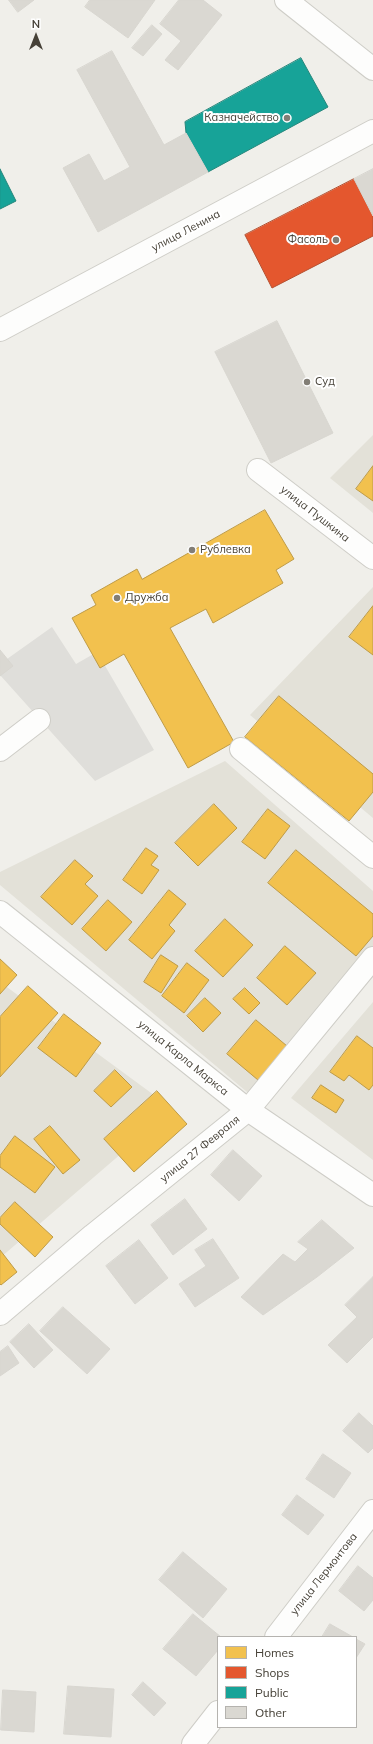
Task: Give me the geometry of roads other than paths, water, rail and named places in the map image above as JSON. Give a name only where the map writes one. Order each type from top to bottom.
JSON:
[{"type":"street","points":[[286,0],[373,69]]},
{"type":"street","name":"улица Ленина","points":[[0,330],[373,131]]},
{"type":"street","name":"улица Пушкина","points":[[258,470],[373,558]]},
{"type":"street","points":[[0,750],[39,720]]},
{"type":"street","points":[[241,749],[373,858]]},
{"type":"street","name":"улица Карла Маркса","points":[[0,912],[248,1110],[373,1196]]},
{"type":"street","name":"улица 27 Февраля","points":[[0,1314],[93,1235],[248,1110],[373,958]]},
{"type":"street","name":"улица Лермонтова","points":[[277,1636],[373,1511]]},
{"type":"street","points":[[193,1744],[217,1713]]},
{"type":"place","name":"Казначейство","points":[[287,118]]},
{"type":"place","name":"Фасоль","points":[[336,240]]},
{"type":"place","name":"Суд","points":[[307,382]]},
{"type":"place","name":"Рублевка","points":[[192,550]]},
{"type":"place","name":"Дружба","points":[[117,598]]}]
